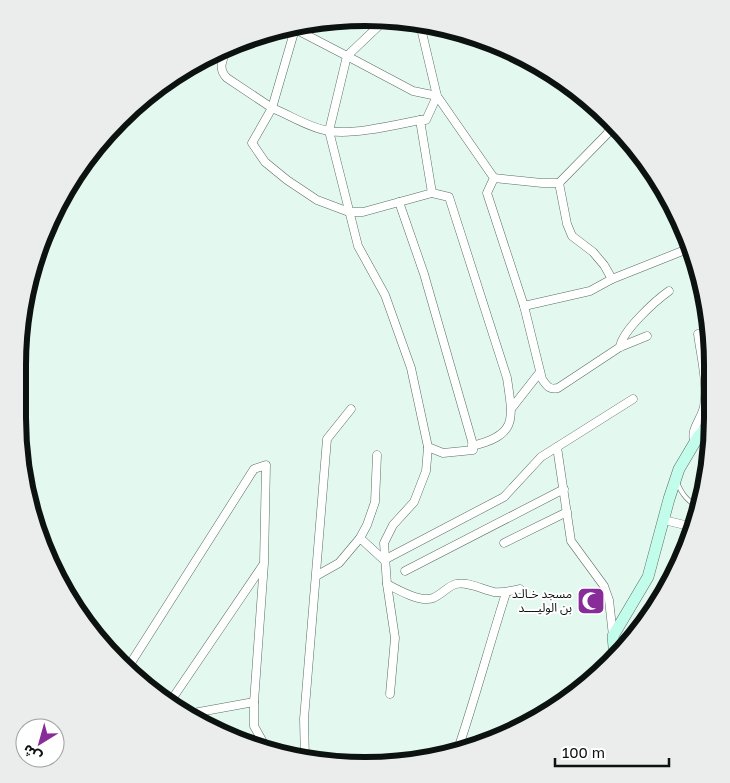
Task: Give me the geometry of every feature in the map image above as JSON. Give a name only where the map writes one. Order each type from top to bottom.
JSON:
[{"type":"street","points":[[378,27],[347,56],[329,131],[358,246],[385,295],[411,368],[428,446],[426,471],[414,502],[393,525],[384,543],[384,560],[395,638],[390,694]]},
{"type":"street","points":[[422,31],[437,96],[494,178],[542,184],[559,183],[609,129]]},
{"type":"street","points":[[305,32],[413,91],[437,96]]},
{"type":"street","points":[[294,34],[272,108],[252,143],[256,152],[287,180],[317,200],[349,212],[362,212],[432,193],[449,197],[507,378],[511,408],[507,430],[493,441],[472,446]]},
{"type":"street","points":[[224,57],[221,66],[222,73],[227,78],[272,108],[329,131],[364,130],[426,120],[437,96]]},
{"type":"street","points":[[420,120],[432,193]]},
{"type":"street","points":[[494,178],[487,193],[524,306],[540,372],[548,388],[558,388],[620,347],[647,336]]},
{"type":"street","points":[[559,183],[566,224],[572,236],[593,252],[604,265],[612,279]]},
{"type":"street","points":[[399,202],[424,274],[473,450],[443,453],[428,446]]},
{"type":"street","points":[[524,306],[590,292],[612,279],[684,250]]},
{"type":"street","points":[[620,347],[624,334],[640,319],[650,305],[669,291]]},
{"type":"street","points":[[698,334],[704,381]]},
{"type":"street","points":[[511,408],[540,372]]},
{"type":"street","points":[[384,560],[504,497],[541,457],[633,399]]},
{"type":"street","points":[[695,443],[692,434],[704,407]]},
{"type":"street","points":[[306,751],[304,719],[327,439],[351,409]]},
{"type":"street","points":[[613,636],[648,577],[679,469],[703,431]]},
{"type":"street","points":[[557,447],[571,541],[604,586],[609,600],[614,648]]},
{"type":"street","points":[[316,576],[339,563],[360,538],[367,525],[375,502],[377,454]]},
{"type":"street","points":[[131,663],[254,469],[266,465],[264,563],[254,702],[254,726],[262,741]]},
{"type":"street","points":[[405,571],[564,489]]},
{"type":"street","points":[[504,543],[567,512]]},
{"type":"street","points":[[664,520],[686,525]]},
{"type":"street","points":[[360,538],[384,560]]},
{"type":"street","points":[[173,697],[264,563]]},
{"type":"street","points":[[387,584],[404,593],[432,599],[456,584],[468,584],[494,592],[506,593],[520,588]]},
{"type":"street","points":[[460,743],[506,593]]},
{"type":"street","points":[[198,712],[254,702]]},
{"type":"lane","points":[[676,479],[681,492],[692,504]]},
{"type":"place","name":"مسجد خـالـد بن الوليــــد","points":[[591,601]]}]
